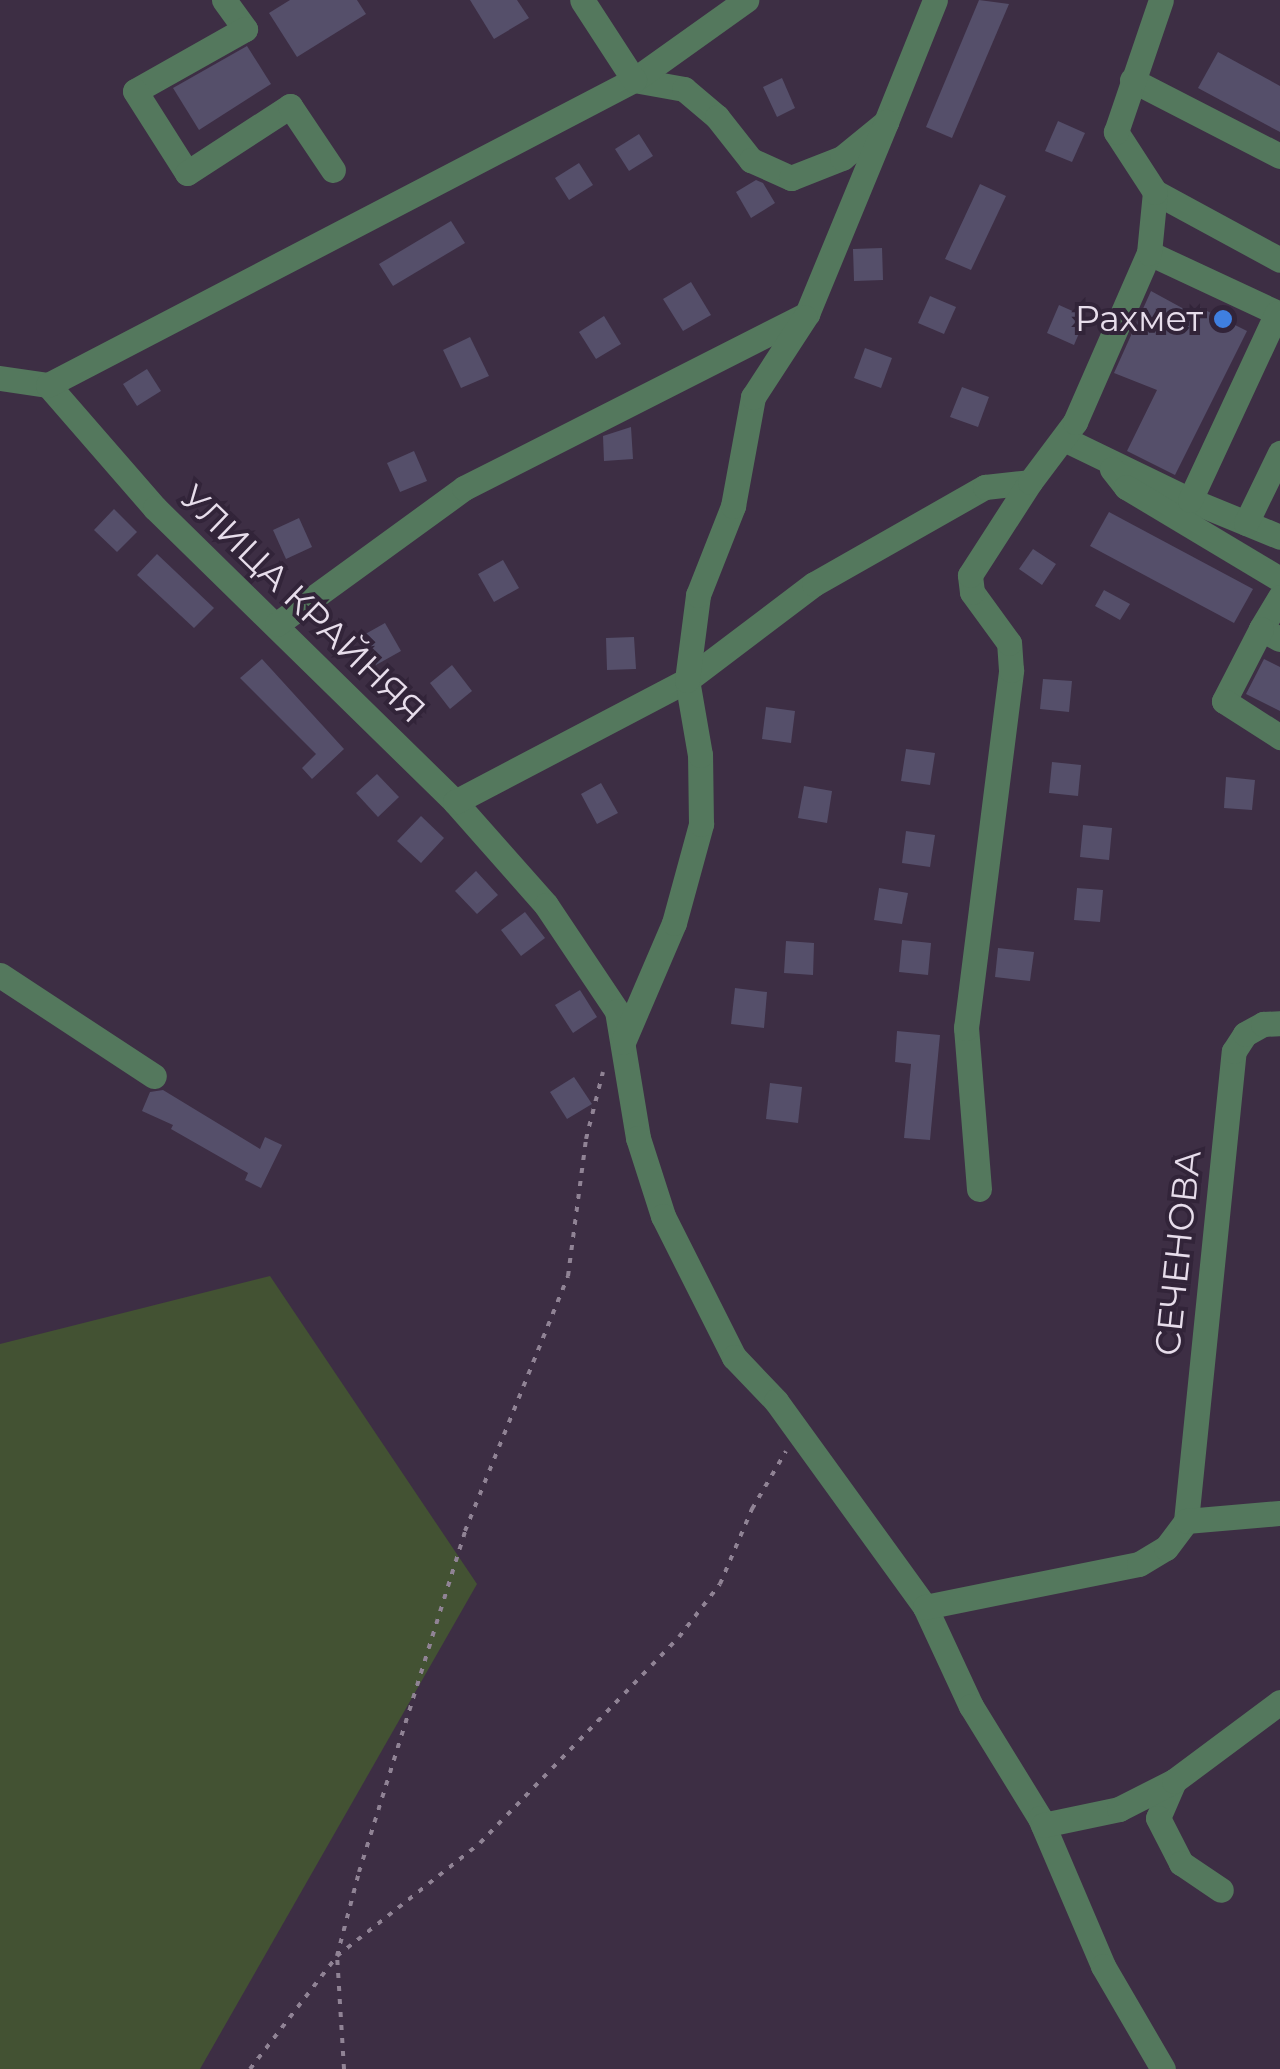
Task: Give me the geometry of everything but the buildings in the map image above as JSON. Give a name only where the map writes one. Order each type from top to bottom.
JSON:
[{"type":"street","points":[[224,0],[245,29],[135,91],[187,173],[290,106],[333,170]]},
{"type":"street","points":[[582,0],[634,80],[684,89],[717,117],[752,160],[792,178],[842,158],[886,122]]},
{"type":"street","points":[[0,378],[48,385],[634,80],[746,0]]},
{"type":"street","points":[[622,1042],[674,923],[702,824],[700,755],[686,680],[698,595],[732,506],[754,398],[807,314],[936,0]]},
{"type":"street","points":[[1161,0],[1116,132],[1155,192],[1280,260]]},
{"type":"street","points":[[1132,80],[1280,156]]},
{"type":"street","points":[[979,1189],[966,1028],[1011,670],[1009,643],[972,592],[970,575],[1086,401],[1149,252],[1155,192]]},
{"type":"street","points":[[1149,252],[1278,314],[1190,500]]},
{"type":"street","points":[[276,624],[464,488],[807,314]]},
{"type":"street","name":"УЛИЦА КРАЙНЯЯ","points":[[48,385],[155,508],[455,802],[546,906],[618,1011],[638,1138],[663,1216],[734,1357],[776,1401],[796,1434],[925,1607],[962,1689],[1044,1826],[1103,1966],[1163,2069]]},
{"type":"street","points":[[1064,438],[1190,500],[1280,537]]},
{"type":"street","points":[[1246,524],[1280,453]]},
{"type":"street","points":[[1108,460],[1126,487],[1280,580]]},
{"type":"street","points":[[455,802],[686,680],[814,584],[985,487],[1030,482]]},
{"type":"street","points":[[1280,597],[1270,634],[1224,702],[1280,737]]},
{"type":"street","points":[[0,975],[154,1076]]},
{"type":"street","name":"СЕЧЕНОВА","points":[[1186,1521],[1234,1051],[1245,1034],[1280,1022]]},
{"type":"street","points":[[925,1607],[1139,1564],[1166,1548],[1186,1521],[1280,1513]]},
{"type":"street","points":[[1044,1826],[1119,1809],[1174,1781],[1280,1702]]},
{"type":"street","points":[[1174,1781],[1158,1818],[1181,1863],[1221,1890]]},
{"type":"path","points":[[344,2069],[338,1956],[359,1872],[465,1531],[568,1276],[586,1139],[604,1070]]},
{"type":"path","points":[[250,2069],[338,1956],[480,1843],[679,1637],[720,1584],[752,1509],[796,1434]]},
{"type":"green space","points":[[270,1276],[477,1584],[200,2069],[0,2069],[0,1344]]},
{"type":"place","name":"Рахмет","points":[[1223,319]]}]
